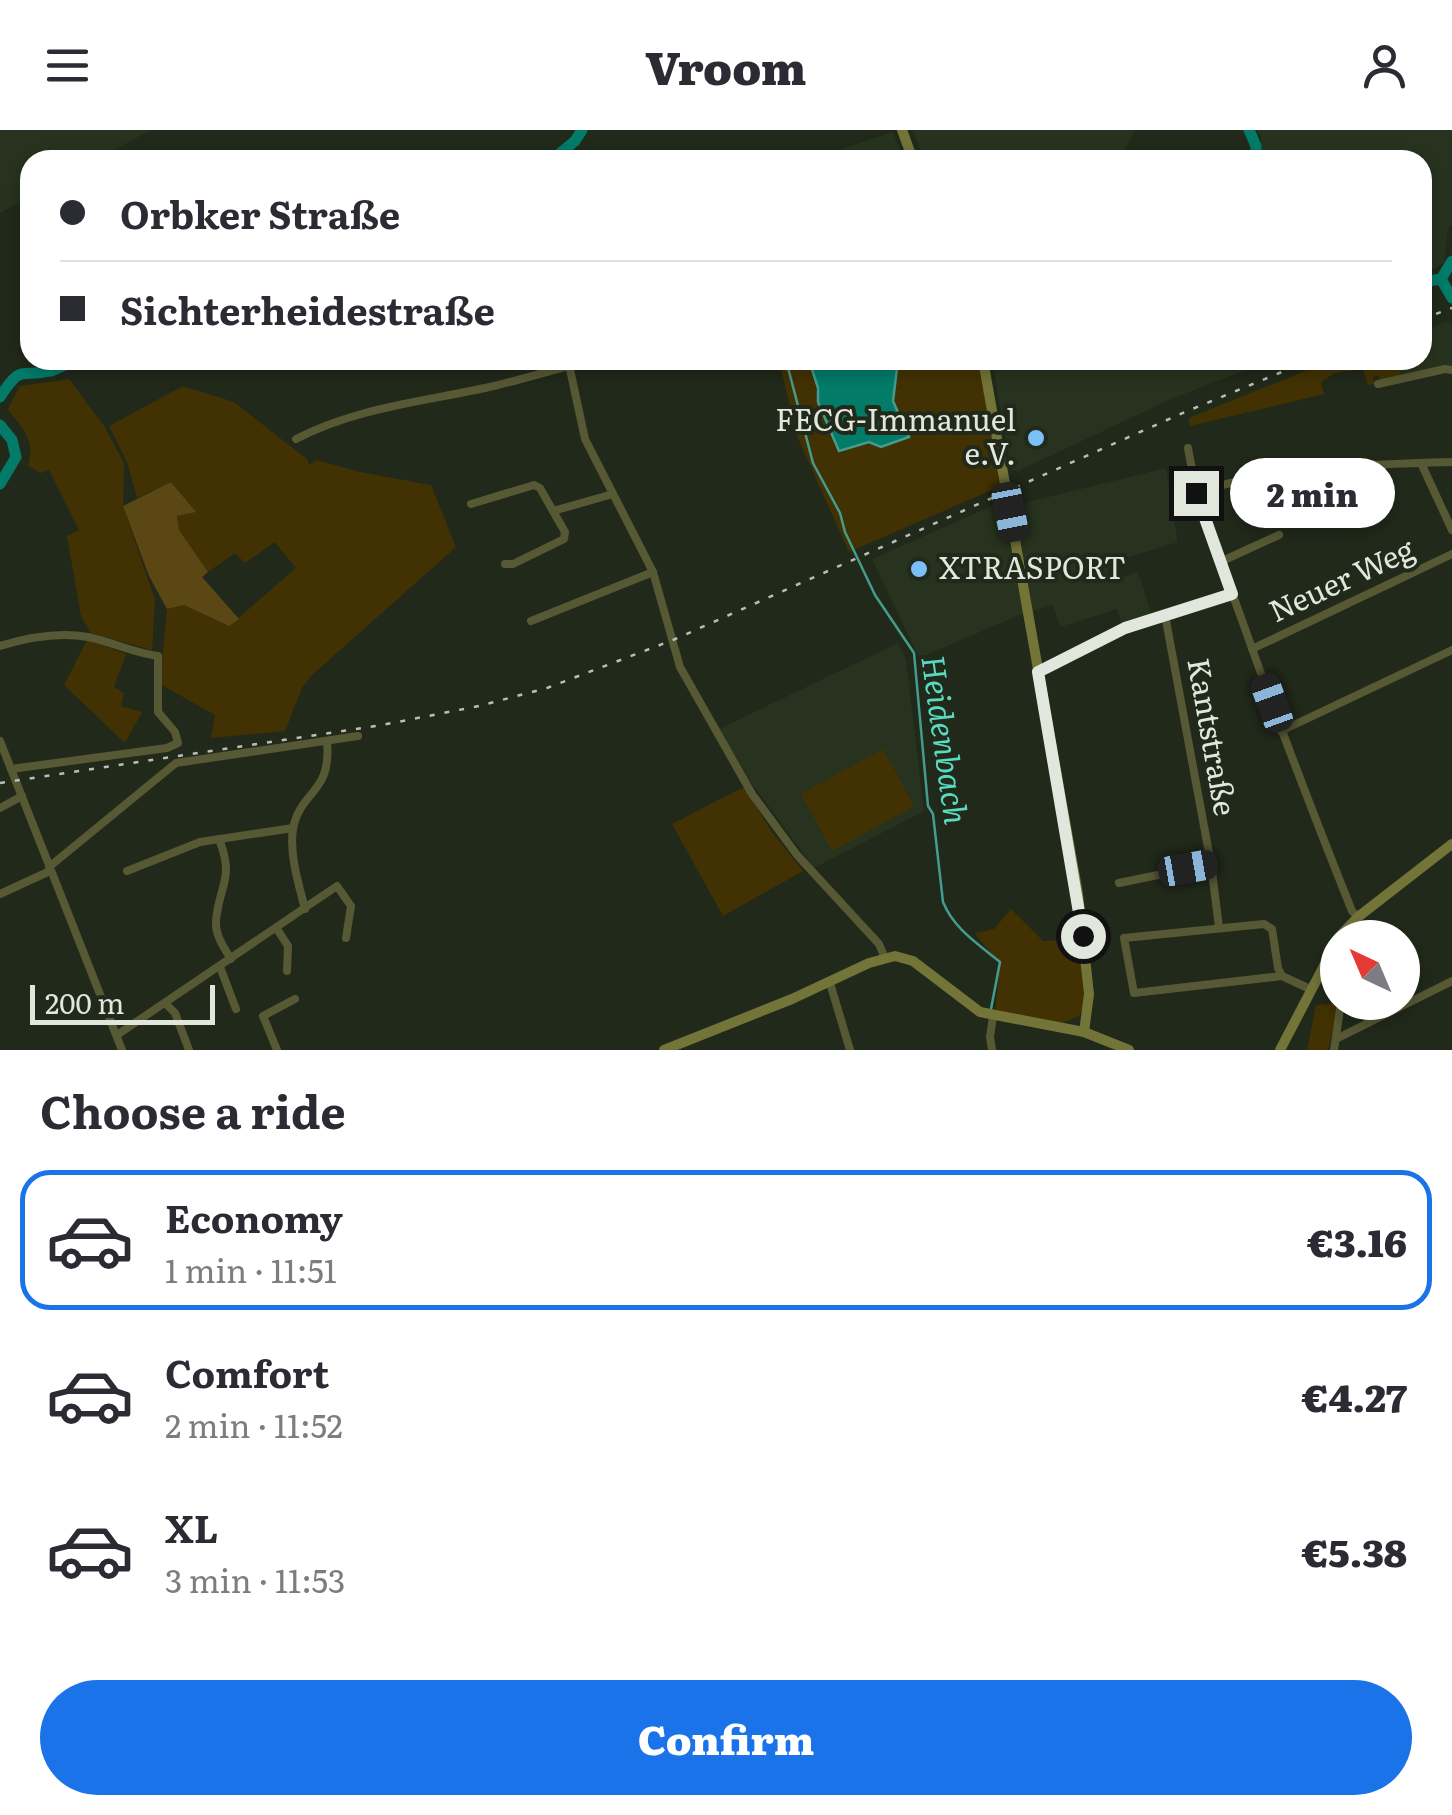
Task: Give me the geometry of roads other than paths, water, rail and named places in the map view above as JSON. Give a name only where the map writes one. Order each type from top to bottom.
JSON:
[{"type":"street","points":[[296,439],[354,415],[486,388],[546,370]]},
{"type":"street","points":[[570,370],[585,439],[653,572],[680,667],[750,791],[796,855],[879,944],[885,958]]},
{"type":"street","points":[[985,370],[1078,894],[1089,994],[1084,1032]]},
{"type":"street","points":[[1378,384],[1452,370]]},
{"type":"street","points":[[1188,448],[1196,493],[1281,731],[1352,911],[1358,917]]},
{"type":"street","points":[[1196,493],[1219,485],[1344,466],[1452,462]]},
{"type":"street","name":"Neuer Weg","points":[[1421,463],[1452,530]]},
{"type":"street","points":[[471,504],[534,485],[540,488],[564,538],[506,564]]},
{"type":"street","points":[[553,511],[613,494]]},
{"type":"street","points":[[1220,562],[1279,535]]},
{"type":"street","name":"Neuer Weg","points":[[1252,649],[1452,554]]},
{"type":"street","points":[[531,621],[653,572]]},
{"type":"street","points":[[1038,672],[1125,628],[1232,594]]},
{"type":"street","name":"Kantstraße","points":[[1165,615],[1219,927]]},
{"type":"street","points":[[0,646],[20,640],[83,636],[158,656],[158,712],[175,732],[178,743],[62,764],[10,768]]},
{"type":"street","points":[[1281,731],[1452,650]]},
{"type":"street","points":[[0,894],[49,869],[170,766],[358,736]]},
{"type":"street","points":[[0,742],[122,1050]]},
{"type":"street","points":[[305,909],[296,869],[293,828],[305,803],[325,777],[329,764],[327,742]]},
{"type":"street","points":[[0,808],[22,796]]},
{"type":"street","points":[[127,872],[200,842],[293,828]]},
{"type":"street","points":[[218,839],[228,869],[216,921],[220,942],[231,960]]},
{"type":"street","points":[[1355,920],[1452,844]]},
{"type":"street","points":[[1118,883],[1211,864]]},
{"type":"street","points":[[117,1035],[337,886],[350,906],[346,938]]},
{"type":"street","points":[[1282,976],[1272,929],[1259,923],[1124,938],[1134,993],[1282,976],[1310,989]]},
{"type":"street","points":[[277,929],[288,946],[287,971]]},
{"type":"street","points":[[664,1050],[895,956],[913,961],[963,1000],[993,1016],[1084,1032],[1129,1050]]},
{"type":"street","points":[[220,967],[236,1009]]},
{"type":"street","points":[[1280,1050],[1320,971]]},
{"type":"street","points":[[1336,1039],[1452,981]]},
{"type":"street","points":[[830,982],[850,1050]]},
{"type":"street","points":[[277,1050],[263,1016],[296,1000]]},
{"type":"street","points":[[165,1003],[175,1013],[190,1050]]},
{"type":"street","points":[[992,1050],[993,1016]]},
{"type":"street","points":[[1334,1050],[1339,1020]]},
{"type":"water","points":[[812,370],[897,370],[893,401],[909,437],[881,447],[869,442],[839,451],[818,402]]},
{"type":"waterway","points":[[564,150],[582,130]]},
{"type":"waterway","points":[[1249,130],[1256,150]]},
{"type":"waterway","points":[[1432,280],[1441,279],[1452,261]]},
{"type":"waterway","points":[[1441,279],[1452,298]]},
{"type":"waterway","points":[[0,397],[18,376],[53,370]]},
{"type":"waterway","name":"Heidenbach","points":[[789,370],[813,463],[840,513],[875,595],[914,653],[928,806],[933,814],[943,902],[960,928],[1000,962],[991,1009]]},
{"type":"waterway","points":[[0,425],[12,440],[16,457],[0,484]]},
{"type":"railway","points":[[1432,315],[1452,308]]},
{"type":"railway","points":[[0,783],[382,725],[547,688],[673,640],[1287,370]]},
{"type":"place","name":"FECG-Immanuel e.V.","points":[[1036,438]]},
{"type":"place","name":"XTRASPORT","points":[[919,569]]}]
